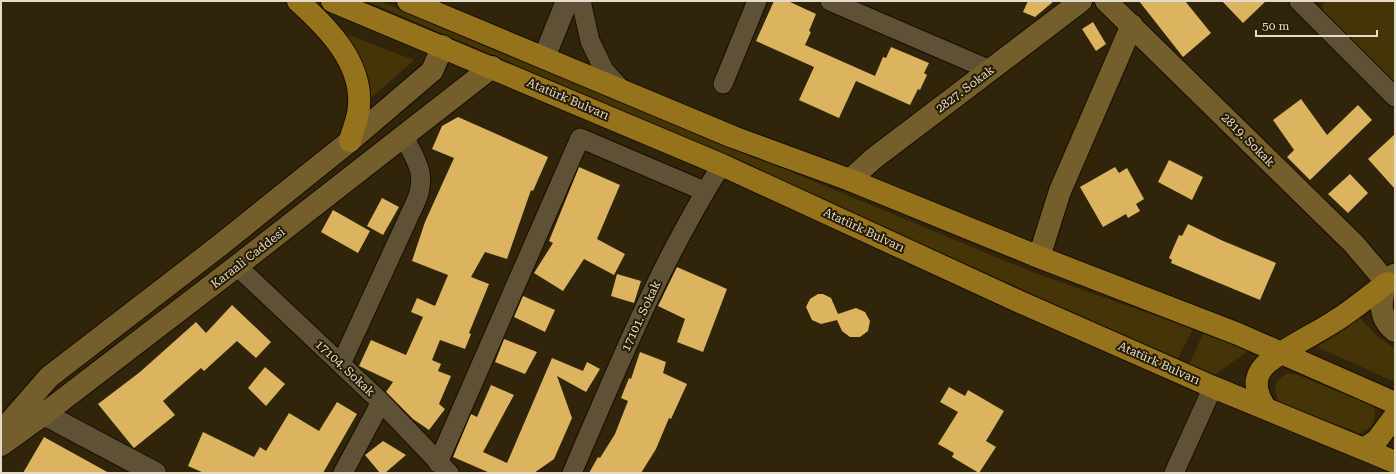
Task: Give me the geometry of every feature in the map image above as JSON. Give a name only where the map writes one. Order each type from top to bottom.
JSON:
[{"type":"highway","points":[[298,1],[330,33],[356,78],[359,109],[350,141]]},
{"type":"highway","name":"Atatürk Bulvarı","points":[[332,1],[443,46],[722,165],[1020,302],[1266,410],[1395,462]]},
{"type":"highway","points":[[408,1],[733,137],[850,180],[1039,257],[1238,334],[1395,403]]},
{"type":"highway","points":[[1266,410],[1258,397],[1256,384],[1261,370],[1270,360],[1336,320],[1391,279]]},
{"type":"highway","points":[[1364,449],[1377,440],[1395,416]]},
{"type":"main road","name":"2827. Sokak","points":[[850,180],[873,159],[1081,1]]},
{"type":"main road","name":"2819. Sokak","points":[[1106,1],[1391,279]]},
{"type":"main road","points":[[1039,257],[1060,191],[1132,25]]},
{"type":"main road","points":[[1,432],[49,377],[219,246],[350,141],[432,71],[443,46]]},
{"type":"main road","name":"Karaali Caddesi","points":[[1,445],[44,414],[237,266],[492,67]]},
{"type":"main road","points":[[1391,279],[1382,294],[1381,307],[1385,320],[1395,331]]},
{"type":"street","points":[[544,58],[567,1]]},
{"type":"street","points":[[580,1],[590,41],[598,59],[604,70],[623,92]]},
{"type":"street","points":[[723,84],[757,1]]},
{"type":"street","points":[[830,1],[990,70]]},
{"type":"street","points":[[1301,2],[1394,94]]},
{"type":"street","points":[[341,364],[422,185],[420,170],[404,136]]},
{"type":"street","points":[[443,468],[580,138],[704,191]]},
{"type":"street","name":"17101. Sokak","points":[[572,473],[616,369],[656,284],[704,191],[722,165]]},
{"type":"street","name":"17104. Sokak","points":[[237,266],[381,402],[443,468]]},
{"type":"street","points":[[1174,473],[1213,387]]},
{"type":"street","points":[[343,473],[381,402]]},
{"type":"street","points":[[44,414],[155,473]]},
{"type":"shaded area","points":[[366,1],[380,1],[1032,272],[1193,329],[1177,360],[724,154]]},
{"type":"shaded area","points":[[1395,1],[1395,84],[1392,86],[1323,12],[1323,2]]},
{"type":"shaded area","points":[[346,34],[414,60],[370,99],[365,69]]},
{"type":"shaded area","points":[[1360,318],[1377,336],[1395,349],[1395,376],[1393,381],[1319,348],[1318,346]]},
{"type":"shaded area","points":[[1204,332],[1246,348],[1248,351],[1214,375],[1189,364]]},
{"type":"shaded area","points":[[1286,374],[1295,374],[1374,406],[1375,415],[1373,423],[1367,429],[1359,433],[1280,403],[1277,399],[1275,390],[1279,380]]},
{"type":"building","points":[[774,1],[788,1],[816,14],[809,31],[811,32],[805,45],[875,76],[883,57],[886,58],[891,47],[929,63],[924,73],[927,75],[920,90],[918,89],[910,105],[856,81],[839,118],[799,100],[814,67],[756,41]]},
{"type":"building","points":[[1028,1],[1054,1],[1035,17],[1023,12]]},
{"type":"building","points":[[1139,1],[1185,1],[1211,33],[1183,57]]},
{"type":"building","points":[[1222,1],[1266,1],[1243,23]]},
{"type":"building","points":[[1093,22],[1106,44],[1096,51],[1082,29]]},
{"type":"building","points":[[1301,99],[1327,135],[1358,105],[1372,120],[1310,180],[1287,157],[1294,150],[1273,120]]},
{"type":"building","points":[[458,117],[548,157],[533,191],[531,190],[507,259],[485,252],[471,277],[489,284],[469,333],[471,334],[465,349],[440,340],[432,360],[441,364],[438,371],[451,376],[439,404],[445,409],[429,430],[413,419],[386,392],[393,382],[359,366],[371,340],[406,355],[423,317],[411,312],[417,298],[435,306],[448,275],[412,261],[425,222],[454,158],[432,149],[442,126]]},
{"type":"building","points":[[1395,134],[1395,189],[1368,159]]},
{"type":"building","points":[[1169,160],[1203,177],[1192,200],[1158,182]]},
{"type":"building","points":[[579,167],[620,185],[597,239],[625,254],[614,275],[584,259],[563,291],[534,273],[553,243],[549,241]]},
{"type":"building","points":[[1115,167],[1119,173],[1127,168],[1144,199],[1136,204],[1140,211],[1128,218],[1126,214],[1103,227],[1080,187]]},
{"type":"building","points":[[1350,174],[1368,193],[1348,213],[1328,194]]},
{"type":"building","points":[[382,198],[399,207],[383,235],[367,226]]},
{"type":"building","points":[[333,210],[370,231],[358,253],[321,232]]},
{"type":"building","points":[[1188,224],[1221,240],[1276,263],[1260,300],[1171,263],[1172,260],[1169,258],[1179,235],[1182,236]]},
{"type":"building","points":[[677,267],[727,289],[703,352],[677,342],[685,319],[658,306]]},
{"type":"building","points":[[617,274],[641,281],[634,303],[611,296]]},
{"type":"building","points":[[818,294],[823,294],[831,298],[838,314],[856,308],[865,312],[870,321],[868,331],[860,337],[850,337],[842,331],[837,320],[821,324],[812,320],[806,307],[810,299]]},
{"type":"building","points":[[523,296],[555,310],[545,332],[514,317]]},
{"type":"building","points":[[232,305],[271,342],[256,358],[237,341],[204,371],[201,368],[163,401],[175,415],[134,448],[98,404],[140,372],[196,322],[206,333]]},
{"type":"building","points":[[504,339],[537,352],[525,374],[495,362]]},
{"type":"building","points":[[640,352],[666,362],[663,373],[687,384],[671,419],[669,418],[656,449],[641,473],[589,473],[598,457],[600,458],[615,434],[628,401],[621,398],[629,378],[631,379]]},
{"type":"building","points":[[552,358],[583,371],[587,362],[600,369],[586,392],[557,376],[572,418],[554,459],[534,473],[490,473],[453,457],[471,414],[477,417],[491,385],[514,395],[483,452],[507,463]]},
{"type":"building","points":[[265,367],[285,384],[266,406],[248,388]]},
{"type":"building","points":[[949,387],[965,396],[968,390],[1004,411],[986,441],[996,447],[979,473],[952,457],[954,453],[938,444],[958,412],[940,402]]},
{"type":"building","points":[[337,402],[357,414],[323,473],[204,473],[188,466],[203,432],[254,457],[260,447],[266,451],[289,413],[319,431]]},
{"type":"building","points":[[44,437],[109,473],[23,473]]},
{"type":"building","points":[[383,441],[406,455],[385,473],[380,473],[365,455]]}]
